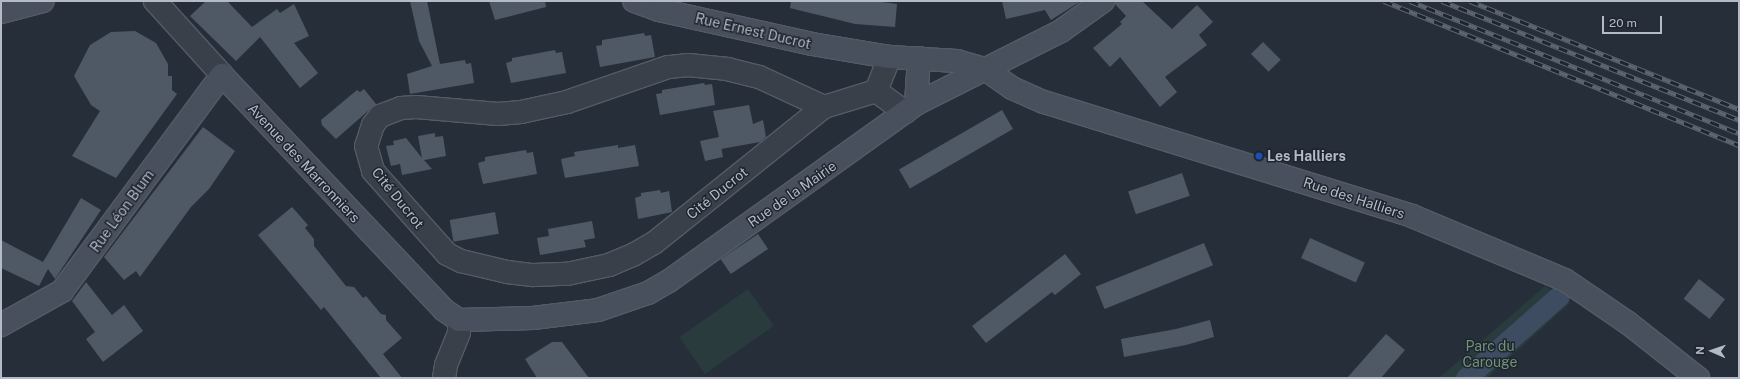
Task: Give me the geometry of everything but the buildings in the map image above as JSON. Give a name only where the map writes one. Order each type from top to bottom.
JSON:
[{"type":"main road","points":[[1,12],[43,1]]},
{"type":"main road","name":"Rue Ernest Ducrot","points":[[634,1],[659,10],[812,44],[882,56],[920,58]]},
{"type":"main road","name":"Rue de la Mairie","points":[[459,320],[568,315],[598,310],[648,293],[696,263],[910,108],[1061,31],[1103,1]]},
{"type":"main road","points":[[910,108],[920,58]]},
{"type":"main road","name":"Rue des Halliers","points":[[920,58],[958,61],[985,69],[1012,88],[1062,108],[1412,216],[1479,242],[1565,280],[1628,323],[1698,378]]},
{"type":"main road","name":"Avenue des Marronniers","points":[[222,74],[438,305],[459,320]]},
{"type":"main road","name":"Rue Léon Blum","points":[[1,325],[62,291],[222,74]]},
{"type":"main road","points":[[941,92],[969,88],[1012,88]]},
{"type":"street","name":"Avenue des Marronniers","points":[[155,1],[222,74]]},
{"type":"street","points":[[882,56],[876,91],[910,108]]},
{"type":"street","name":"Cité Ducrot","points":[[824,107],[759,77],[728,69],[688,65],[668,67],[573,100],[521,112],[498,114],[416,107],[401,108],[380,116],[373,125],[366,146],[373,171],[447,254],[468,263],[507,272],[533,275],[567,274],[609,265],[654,243],[824,107],[876,91]]},
{"type":"street","points":[[444,378],[446,366],[458,332],[459,320]]},
{"type":"green space","name":"Parc du Carouge","points":[[1545,286],[1570,303],[1487,378],[1439,378]]},
{"type":"green space","points":[[748,289],[774,326],[705,374],[679,337]]},
{"type":"waterway","points":[[1466,378],[1559,296]]},
{"type":"railway","points":[[1384,1],[1739,145]]},
{"type":"railway","points":[[1410,1],[1739,133]]},
{"type":"railway","points":[[1442,1],[1739,120]]},
{"type":"railway","points":[[1470,1],[1739,109]]},
{"type":"place","name":"Les Halliers","points":[[1259,156]]}]
